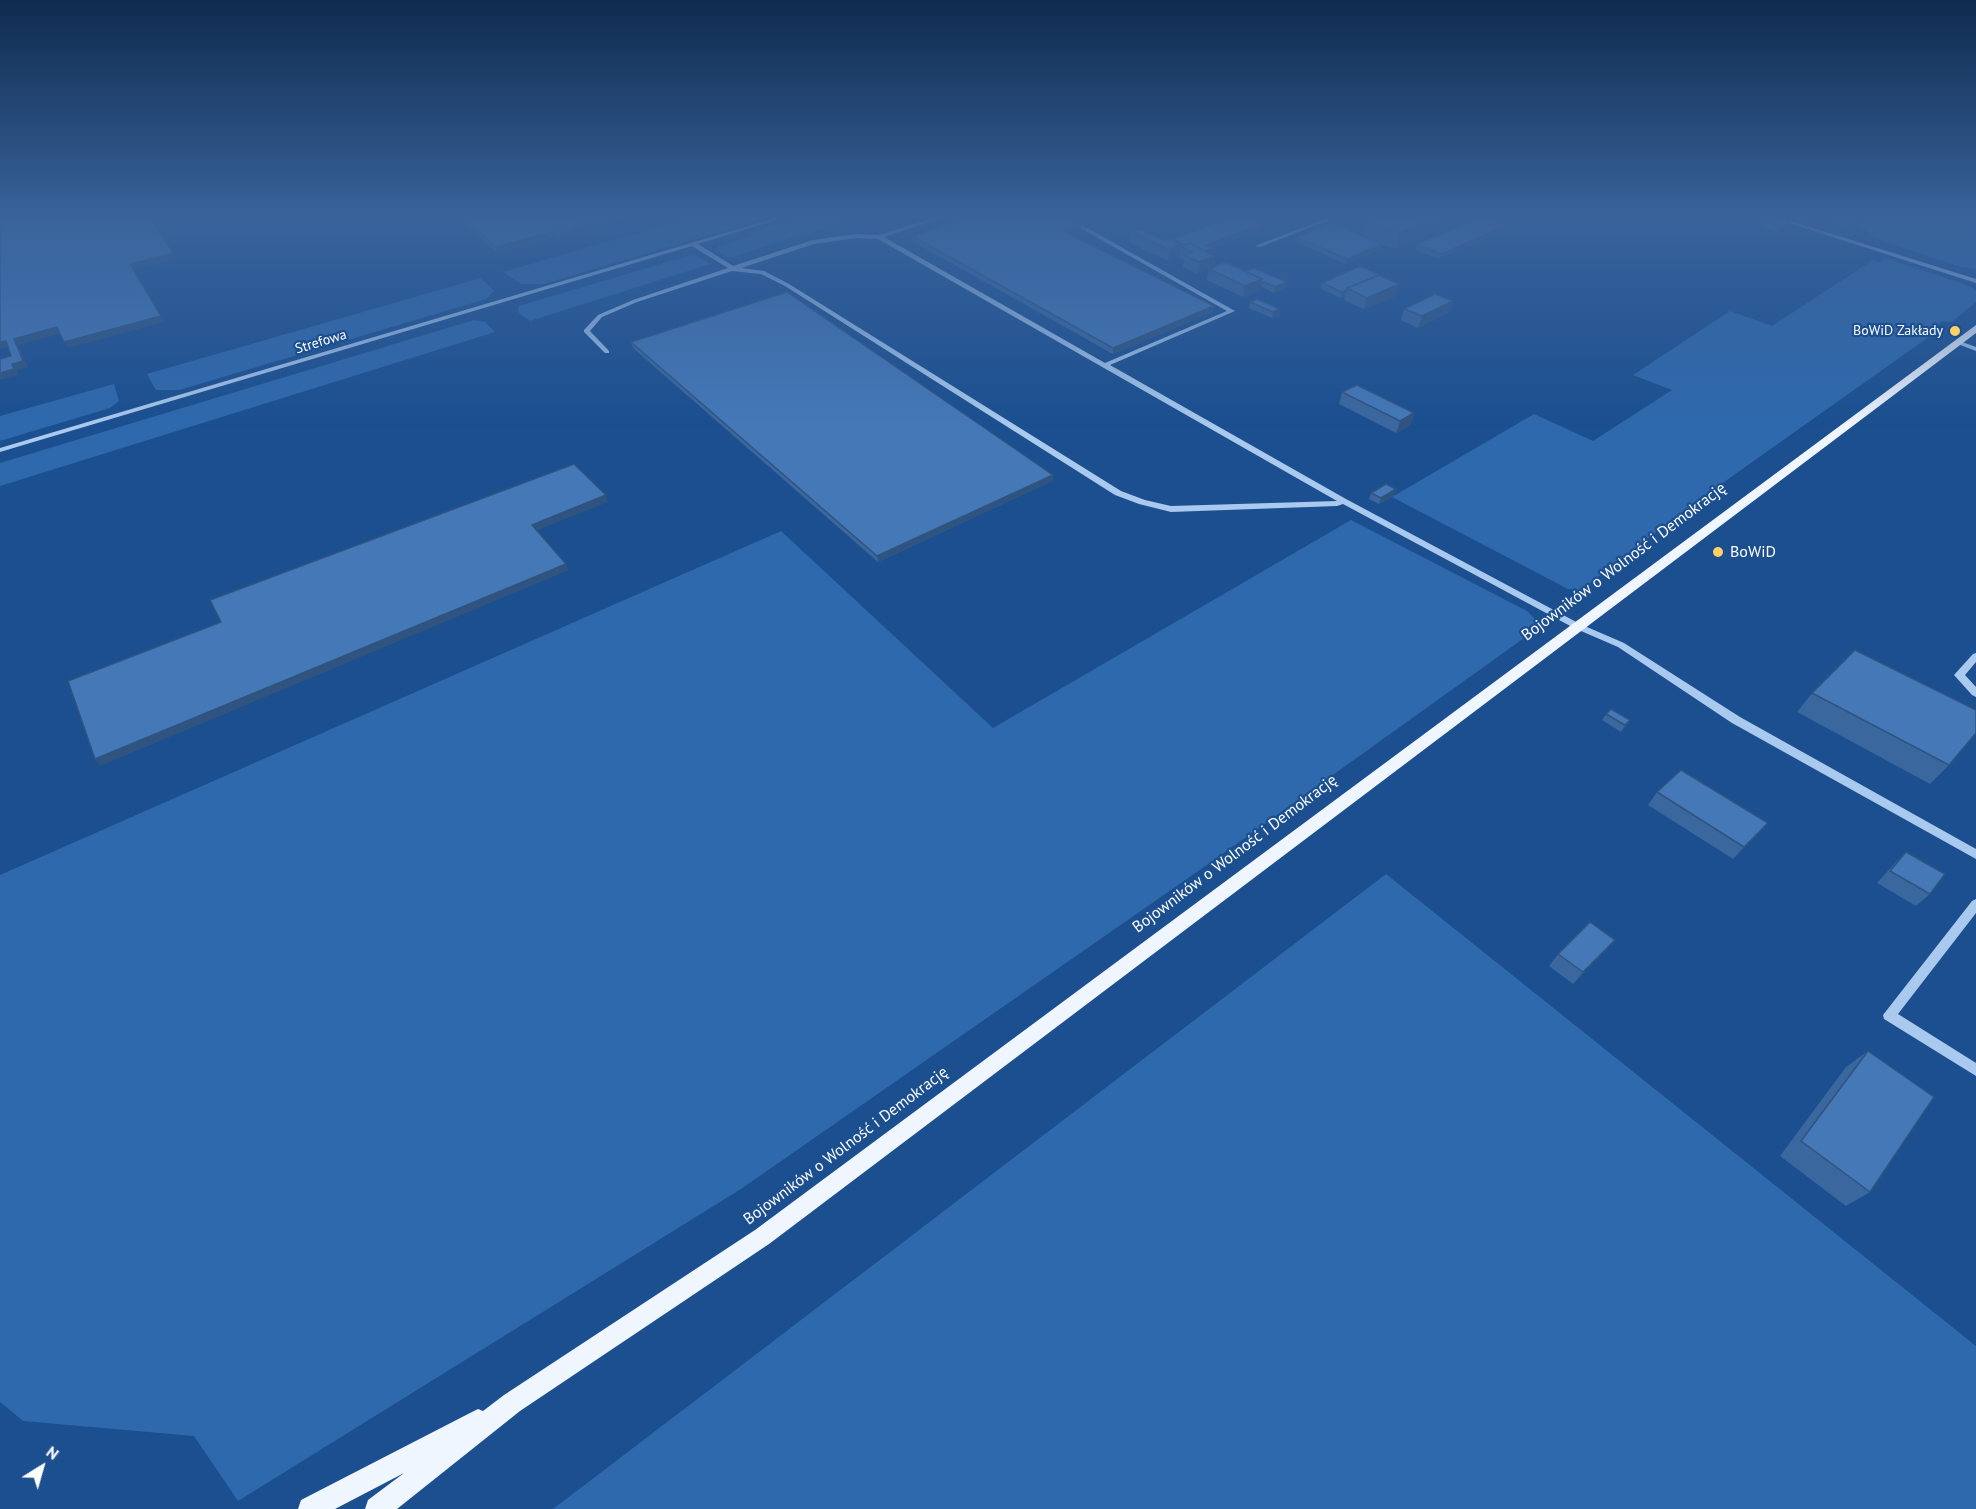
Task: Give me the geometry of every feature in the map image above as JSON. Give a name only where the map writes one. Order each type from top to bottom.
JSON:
[{"type":"main road","name":"Bojowników o Wolność i Demokrację","points":[[377,1509],[512,1403],[762,1238],[1976,328]]},
{"type":"main road","name":"Bojowników o Wolność i Demokrację","points":[[310,1509],[512,1403]]},
{"type":"street","name":"Strefowa","points":[[0,450],[550,286]]},
{"type":"street","points":[[607,352],[586,331],[600,316],[635,301],[680,286]]},
{"type":"street","points":[[789,286],[1118,493],[1142,502],[1171,508],[1337,504],[1343,501]]},
{"type":"street","points":[[966,286],[1343,501],[1577,626],[1621,645],[1736,720],[1976,854]]},
{"type":"street","points":[[1105,365],[1232,311],[1188,286]]},
{"type":"street","points":[[1957,342],[1976,349]]},
{"type":"street","points":[[1976,656],[1959,675],[1976,693]]},
{"type":"street","points":[[1976,904],[1889,1015],[1976,1070]]},
{"type":"shaded area","points":[[452,286],[489,286],[494,291],[486,299],[179,390],[156,390],[147,374]]},
{"type":"shaded area","points":[[585,286],[639,286],[530,321],[518,312],[519,306]]},
{"type":"shaded area","points":[[1833,286],[1970,286],[1976,291],[1976,302],[1952,322],[1942,321],[1936,326],[1940,329],[1686,509],[1581,590],[1568,589],[1392,497],[1534,414],[1593,441],[1672,390],[1633,375],[1730,311],[1772,326]]},
{"type":"shaded area","points":[[474,320],[485,322],[495,332],[0,486],[0,463]]},
{"type":"shaded area","points":[[114,384],[119,401],[110,408],[0,441],[0,416]]},
{"type":"shaded area","points":[[1351,520],[1527,611],[1537,621],[1534,631],[1214,860],[741,1189],[238,1501],[194,1436],[23,1421],[0,1402],[0,875],[781,531],[993,728]]},
{"type":"shaded area","points":[[1386,874],[1976,1346],[1976,1509],[553,1509]]},
{"type":"building","points":[[0,286],[143,286],[161,316],[64,342],[57,327],[14,339],[23,361],[12,364],[14,369],[0,373],[0,359],[11,356],[6,341],[0,342]]},
{"type":"building","points":[[1002,286],[1175,286],[1214,306],[1113,348]]},
{"type":"building","points":[[1330,286],[1351,286],[1342,292]]},
{"type":"building","points":[[1351,286],[1393,286],[1367,298],[1347,288]]},
{"type":"building","points":[[787,292],[1053,475],[877,556],[631,342]]},
{"type":"building","points":[[1435,294],[1453,301],[1422,316],[1404,309]]},
{"type":"building","points":[[1257,299],[1280,309],[1273,312],[1250,302]]},
{"type":"building","points":[[1357,385],[1414,413],[1400,421],[1342,392]]},
{"type":"building","points":[[574,464],[606,495],[532,525],[566,564],[95,759],[68,681],[221,622],[210,600]]},
{"type":"building","points":[[1386,484],[1396,489],[1381,498],[1371,493]]},
{"type":"building","points":[[1855,650],[1976,710],[1976,733],[1949,765],[1812,693]]},
{"type":"building","points":[[1611,709],[1630,720],[1625,725],[1606,714]]},
{"type":"building","points":[[1681,770],[1768,823],[1744,847],[1657,792]]},
{"type":"building","points":[[1906,852],[1945,874],[1930,894],[1890,871]]},
{"type":"building","points":[[1590,922],[1615,940],[1583,972],[1558,954]]},
{"type":"building","points":[[1868,1051],[1934,1097],[1870,1192],[1801,1141]]},
{"type":"place","name":"BoWiD Zakłady","points":[[1955,331]]},
{"type":"place","name":"BoWiD","points":[[1718,552]]}]
